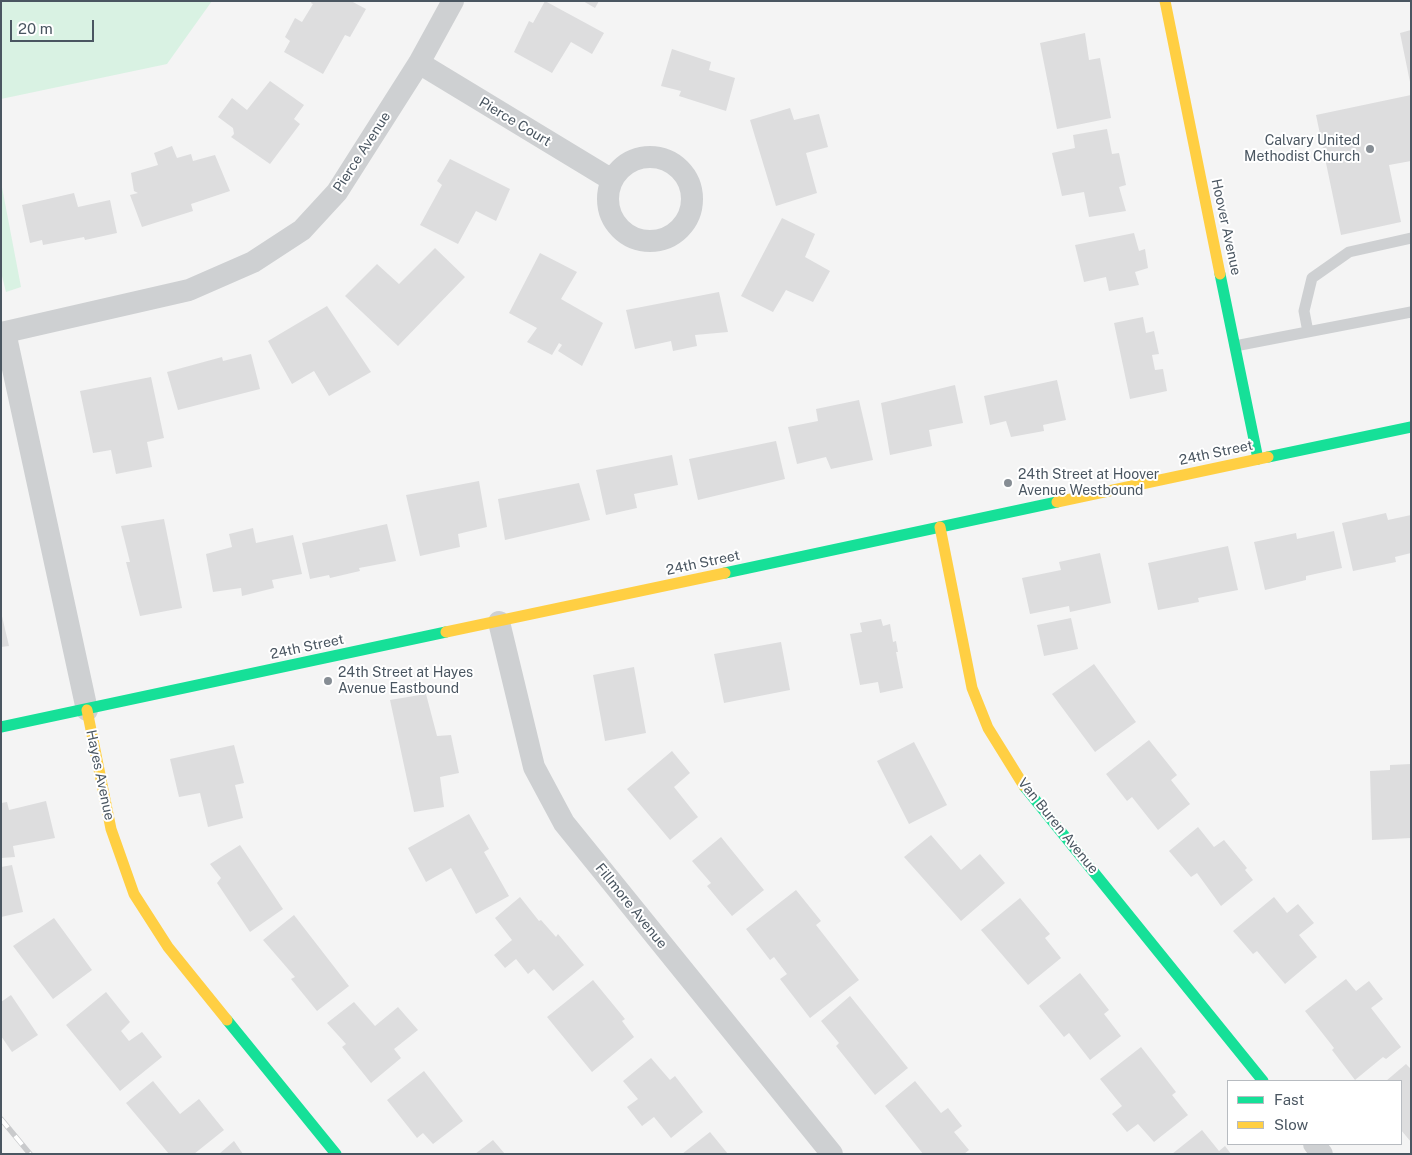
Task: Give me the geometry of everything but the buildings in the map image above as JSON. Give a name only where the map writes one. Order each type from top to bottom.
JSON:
[{"type":"street","name":"Pierce Avenue","points":[[3,333],[189,290],[253,262],[302,230],[338,192],[419,64],[453,1]]},
{"type":"street","name":"Hoover Avenue","points":[[1164,1],[1258,459]]},
{"type":"street","name":"Pierce Court","points":[[419,64],[612,180]]},
{"type":"street","name":"Hayes Avenue","points":[[3,333],[87,710],[111,829],[134,894],[168,947],[336,1154]]},
{"type":"street","name":"24th Street","points":[[1,728],[1411,427]]},
{"type":"street","name":"Van Buren Avenue","points":[[940,527],[972,688],[988,728],[1019,779],[1262,1080]]},
{"type":"street","name":"Fillmore Avenue","points":[[499,622],[534,766],[564,823],[832,1154]]},
{"type":"lane","points":[[1308,332],[1304,311],[1312,278],[1349,252],[1411,238]]},
{"type":"lane","points":[[1235,346],[1411,312]]},
{"type":"green space","points":[[1,1],[212,1],[167,64],[1,99]]},
{"type":"green space","points":[[1,182],[21,287],[6,292],[1,272]]},
{"type":"railway","points":[[1,1119],[30,1154]]},
{"type":"traffic: fast","points":[[1220,274],[1258,459]]},
{"type":"traffic: fast","points":[[1268,457],[1411,427]]},
{"type":"traffic: fast","points":[[725,573],[1057,502]]},
{"type":"traffic: fast","points":[[1,727],[446,632]]},
{"type":"traffic: fast","points":[[1024,786],[1262,1080]]},
{"type":"traffic: fast","points":[[227,1020],[336,1154]]},
{"type":"traffic: slow","points":[[1165,1],[1220,274]]},
{"type":"traffic: slow","points":[[1057,502],[1268,457]]},
{"type":"traffic: slow","points":[[940,527],[972,688],[988,728],[1024,786]]},
{"type":"traffic: slow","points":[[446,632],[725,573]]},
{"type":"traffic: slow","points":[[87,710],[111,829],[134,894],[168,947],[227,1020]]},
{"type":"place","name":"Calvary United Methodist Church","points":[[1370,149]]},
{"type":"place","name":"24th Street at Hoover Avenue Westbound","points":[[1008,483]]},
{"type":"place","name":"24th Street at Hayes Avenue Eastbound","points":[[328,681]]}]
